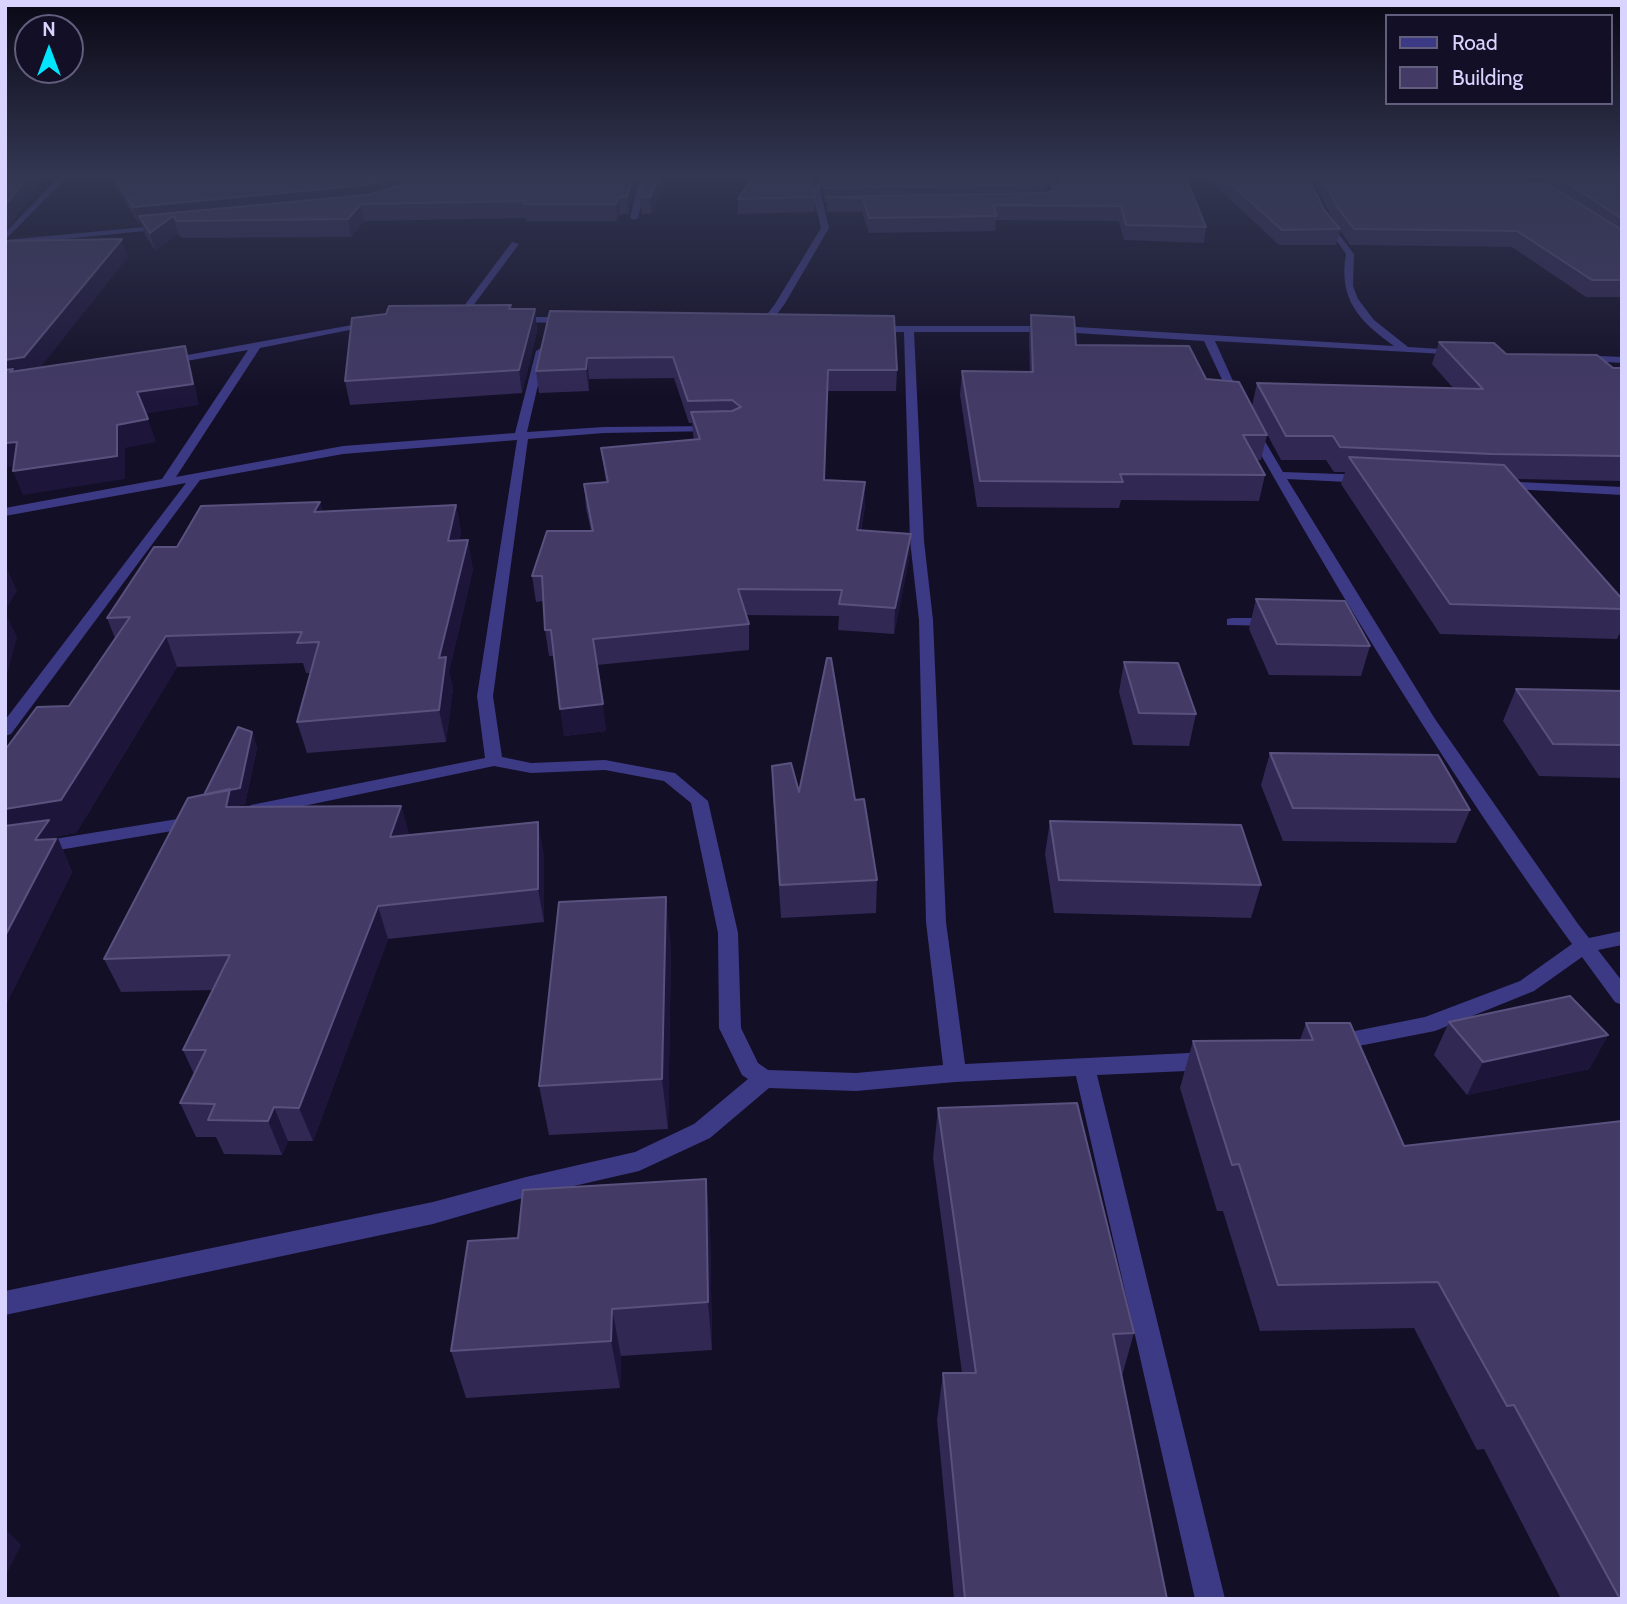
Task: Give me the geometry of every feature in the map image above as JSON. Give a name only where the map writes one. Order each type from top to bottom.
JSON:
[{"type":"street","points":[[458,320],[510,251]]},
{"type":"street","points":[[763,326],[811,251]]},
{"type":"street","points":[[1348,251],[1350,254],[1345,281],[1356,307],[1374,328],[1407,351]]},
{"type":"street","points":[[446,320],[471,320]]},
{"type":"street","points":[[497,320],[584,321]]},
{"type":"street","points":[[520,436],[548,320]]},
{"type":"street","points":[[148,365],[386,322]]},
{"type":"street","points":[[750,325],[776,326]]},
{"type":"street","points":[[855,329],[1060,329],[1474,354]]},
{"type":"street","points":[[909,331],[918,541],[926,620],[936,922],[955,1073]]},
{"type":"street","points":[[1208,338],[1236,397],[1361,624],[1458,768],[1622,997]]},
{"type":"street","points":[[166,483],[255,347]]},
{"type":"street","points":[[1568,357],[1622,360]]},
{"type":"street","points":[[5,512],[343,450],[604,430],[722,428]]},
{"type":"street","points":[[494,761],[485,696],[524,441],[520,436]]},
{"type":"street","points":[[1278,475],[1378,479]]},
{"type":"street","points":[[5,731],[196,477]]},
{"type":"street","points":[[1480,484],[1622,491]]},
{"type":"street","points":[[1232,622],[1286,623]]},
{"type":"street","points":[[5,853],[224,817],[494,761],[531,768],[605,765],[669,777],[699,801],[728,933],[730,1028],[750,1069],[764,1079],[856,1082],[955,1073],[1085,1069],[1230,1060]]},
{"type":"street","points":[[1309,1048],[1427,1025],[1527,986],[1583,946],[1622,938]]},
{"type":"street","points":[[1085,1069],[1210,1599]]},
{"type":"street","points":[[5,1303],[433,1213],[526,1187],[639,1161],[702,1131],[764,1079]]},
{"type":"building","points":[[5,251],[112,251],[24,357],[5,360]]},
{"type":"building","points":[[1547,251],[1622,251],[1622,280],[1592,280]]},
{"type":"building","points":[[511,305],[509,309],[535,309],[519,370],[345,381],[352,318],[386,314],[389,306]]},
{"type":"building","points":[[550,311],[894,316],[897,370],[828,370],[824,480],[865,482],[857,530],[911,534],[895,608],[839,604],[842,590],[738,589],[749,624],[593,639],[603,704],[560,709],[551,630],[545,630],[542,576],[532,576],[547,531],[593,531],[584,484],[608,482],[601,448],[700,439],[691,412],[732,411],[741,407],[732,400],[688,401],[673,357],[587,358],[586,369],[536,371]]},
{"type":"building","points":[[1031,315],[1074,317],[1076,345],[1189,346],[1206,379],[1239,382],[1267,435],[1243,435],[1265,475],[1120,474],[1123,482],[980,481],[962,371],[1033,372]]},
{"type":"building","points":[[1439,342],[1494,343],[1506,354],[1597,355],[1613,368],[1622,368],[1622,456],[1491,454],[1340,447],[1333,436],[1286,436],[1257,383],[1483,389]]},
{"type":"building","points":[[185,346],[193,384],[137,392],[148,419],[117,425],[117,456],[13,471],[17,442],[5,443],[5,370],[13,369],[10,372]]},
{"type":"building","points":[[1349,457],[1504,465],[1622,599],[1622,609],[1450,604]]},
{"type":"building","points":[[320,502],[314,512],[456,505],[448,541],[468,540],[439,658],[446,657],[439,710],[297,722],[319,642],[297,643],[302,632],[166,636],[61,800],[5,809],[5,750],[37,707],[69,706],[130,617],[107,618],[154,547],[177,547],[201,506]]},
{"type":"building","points":[[1256,599],[1345,601],[1370,646],[1277,644]]},
{"type":"building","points":[[827,658],[831,658],[855,800],[864,799],[877,880],[780,885],[772,766],[791,763],[799,792]]},
{"type":"building","points":[[1124,662],[1178,663],[1196,714],[1139,713]]},
{"type":"building","points":[[1516,689],[1622,691],[1622,745],[1553,744]]},
{"type":"building","points":[[238,727],[252,732],[240,788],[204,795]]},
{"type":"building","points":[[1270,753],[1438,755],[1470,810],[1293,808]]},
{"type":"building","points":[[230,789],[226,807],[401,806],[390,837],[538,822],[538,889],[378,906],[299,1108],[274,1107],[268,1121],[208,1120],[215,1104],[180,1103],[206,1050],[183,1050],[230,955],[104,959],[188,798]]},
{"type":"building","points":[[49,820],[35,840],[56,839],[5,936],[5,826]]},
{"type":"building","points":[[1050,821],[1241,825],[1261,885],[1059,880]]},
{"type":"building","points":[[666,897],[662,1079],[539,1086],[559,902]]},
{"type":"building","points":[[1570,996],[1608,1035],[1483,1062],[1449,1022]]},
{"type":"building","points":[[1306,1023],[1350,1023],[1404,1146],[1622,1121],[1622,1599],[1514,1405],[1507,1406],[1438,1282],[1278,1285],[1239,1164],[1232,1165],[1193,1041],[1313,1040]]},
{"type":"building","points":[[1077,1103],[1134,1333],[1113,1334],[1167,1599],[965,1599],[943,1373],[976,1373],[938,1108]]},
{"type":"building","points":[[706,1179],[708,1302],[612,1309],[611,1341],[451,1351],[468,1241],[518,1238],[523,1190]]}]
